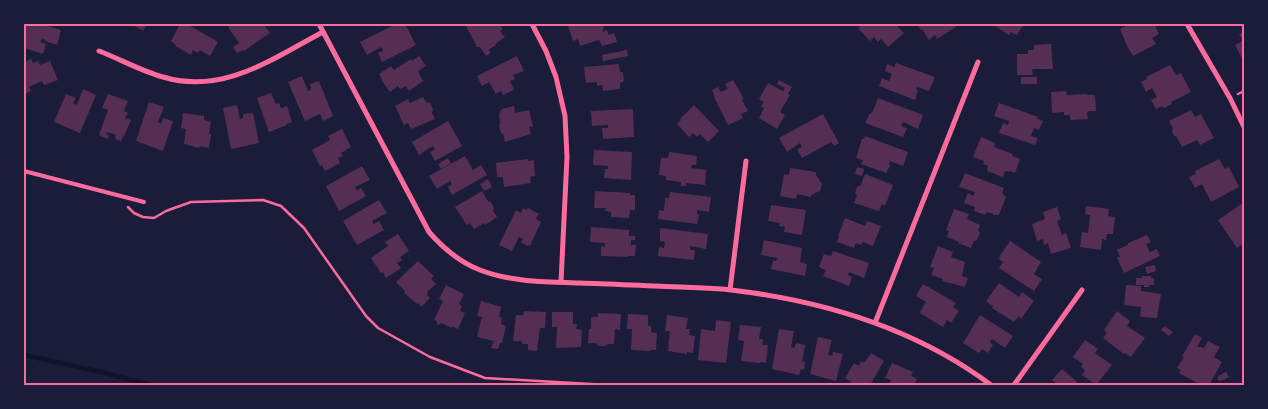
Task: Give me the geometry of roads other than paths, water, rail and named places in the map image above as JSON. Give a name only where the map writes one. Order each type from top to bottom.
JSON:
[{"type":"street","points":[[318,24],[428,232],[439,244],[464,263],[492,275],[508,278],[730,290],[818,305],[875,323],[904,335],[931,348],[991,385]]},
{"type":"street","points":[[532,24],[546,51],[556,77],[565,116],[567,157],[561,282]]},
{"type":"street","points":[[1187,24],[1230,98],[1244,127]]},
{"type":"street","points":[[99,51],[162,77],[189,82],[216,81],[242,73],[323,32]]},
{"type":"street","points":[[875,323],[978,62]]},
{"type":"street","points":[[730,290],[746,161]]},
{"type":"street","points":[[1014,385],[1082,290]]},
{"type":"lane","points":[[24,170],[144,202]]},
{"type":"waterway","points":[[24,355],[150,385]]}]
